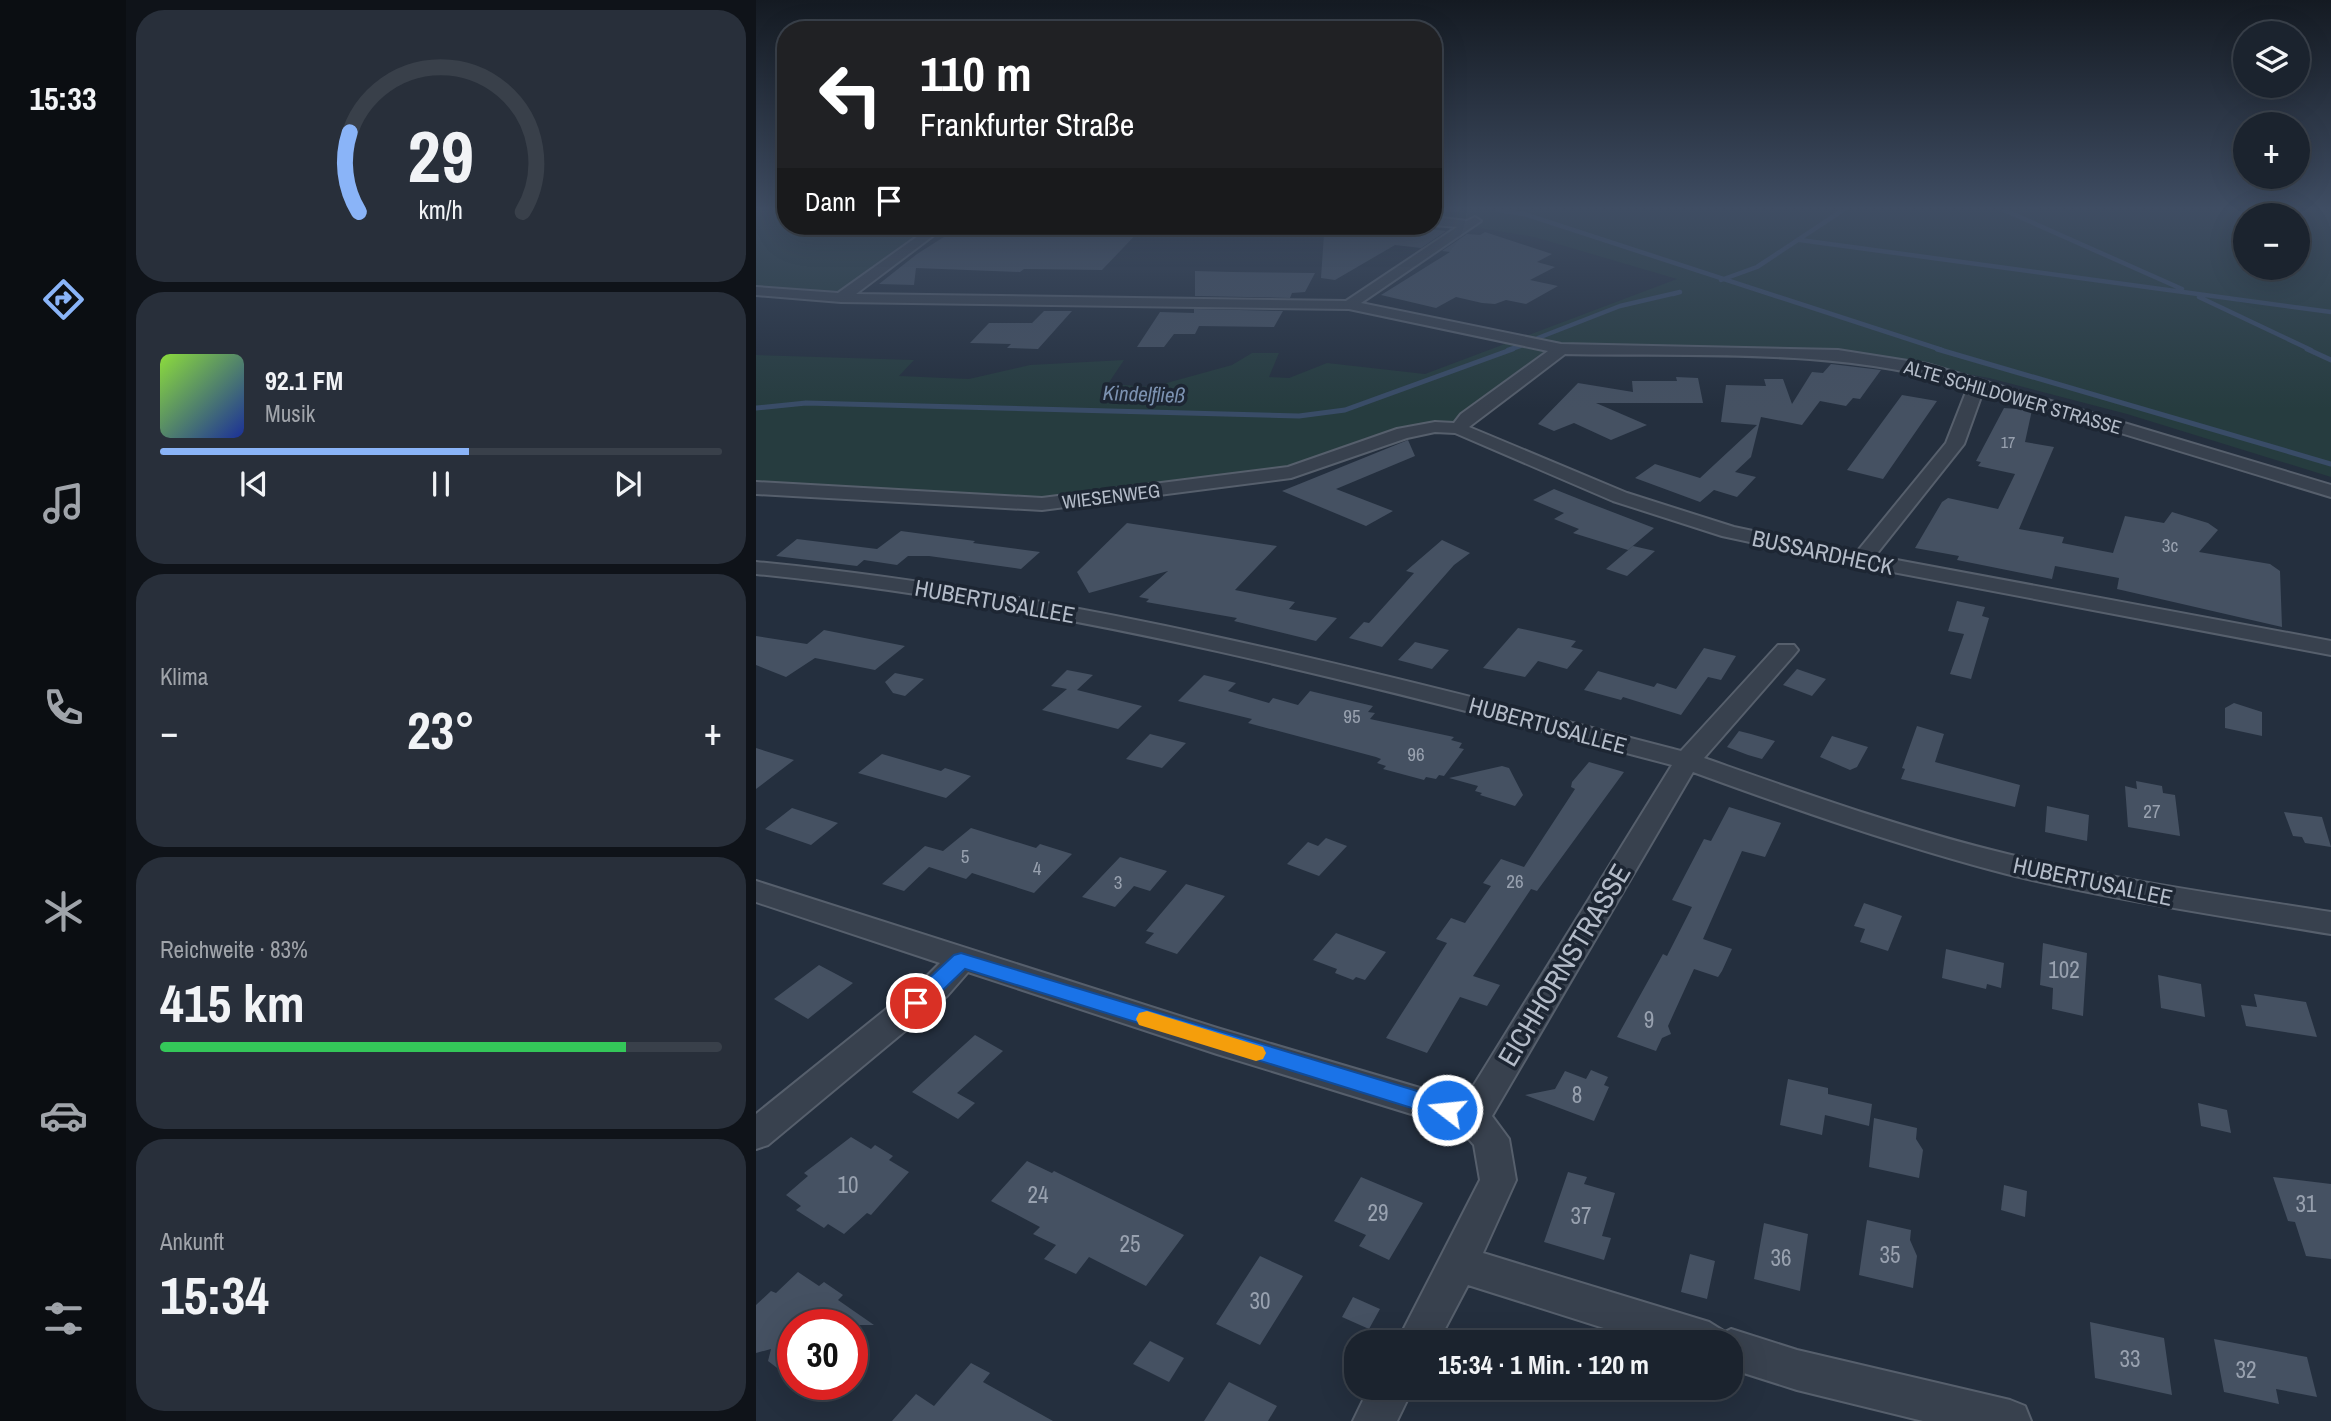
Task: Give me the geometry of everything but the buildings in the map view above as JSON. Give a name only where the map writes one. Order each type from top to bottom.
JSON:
[{"type":"street","points":[[841,298],[871,276]]},
{"type":"street","points":[[1349,305],[1392,276]]},
{"type":"street","name":"ALTE SCHILDOWER STRASSE","points":[[756,292],[841,298],[1349,305],[1561,349],[1838,355],[1927,369],[2331,491]]},
{"type":"street","points":[[1459,428],[1467,418],[1561,349]]},
{"type":"street","points":[[1861,560],[1955,444],[1977,384]]},
{"type":"street","name":"WIESENWEG","points":[[756,488],[835,490],[1042,504],[1291,472],[1403,433],[1435,427],[1459,428]]},
{"type":"street","name":"BUSSARDHECK","points":[[1459,428],[1552,471],[1667,513],[1729,532],[1861,560],[2331,649]]},
{"type":"street","name":"HUBERTUSALLEE","points":[[756,568],[870,579],[1008,601],[1351,673],[1687,761],[1873,827],[2008,864],[2161,896],[2331,923]]},
{"type":"street","name":"EICHHORNSTRASSE","points":[[1472,1118],[1687,761],[1786,650]]},
{"type":"street","points":[[756,891],[961,960],[1472,1118],[1490,1139],[1498,1180],[1459,1264],[1423,1330]]},
{"type":"street","points":[[756,1134],[936,987],[961,960]]},
{"type":"street","points":[[1459,1264],[1671,1330]]},
{"type":"street","points":[[1743,1353],[1797,1370],[2010,1421]]},
{"type":"street","points":[[1374,1421],[1385,1400]]},
{"type":"green space","points":[[756,276],[871,276],[841,298],[756,291]]},
{"type":"green space","points":[[1668,276],[2233,276],[2233,280],[2310,280],[2310,276],[2331,276],[2331,477],[2127,414],[1989,378],[1832,350],[1550,344],[1532,367],[1452,423],[1371,436],[1278,471],[1040,501],[756,488],[756,355],[914,360],[899,376],[969,379],[1030,365],[1124,360],[1108,384],[1152,387],[1232,365],[1252,353],[1279,353],[1269,377],[1289,378],[1327,363],[1425,374],[1677,279]]},
{"type":"waterway","points":[[1716,276],[1724,279]]},
{"type":"waterway","name":"Kindelfließ","points":[[1724,279],[1731,276]]},
{"type":"waterway","points":[[2068,276],[2331,312]]},
{"type":"waterway","points":[[2153,276],[2182,289]]},
{"type":"waterway","points":[[1724,279],[1942,350]]},
{"type":"waterway","name":"Kindelfließ","points":[[1538,338],[1620,306],[1680,292],[1673,294]]},
{"type":"waterway","points":[[2199,297],[2311,350]]},
{"type":"waterway","name":"Kindelfließ","points":[[1508,350],[1520,346]]},
{"type":"waterway","name":"Kindelfließ","points":[[756,408],[806,403],[1299,416],[1345,410],[1513,349]]},
{"type":"waterway","points":[[1937,349],[2331,464]]},
{"type":"waterway","points":[[2307,349],[2331,360]]},
{"type":"slow traffic","points":[[1147,1019],[1256,1053]]},
{"type":"route","points":[[916,1003],[936,987],[961,960],[1447,1110]]}]
